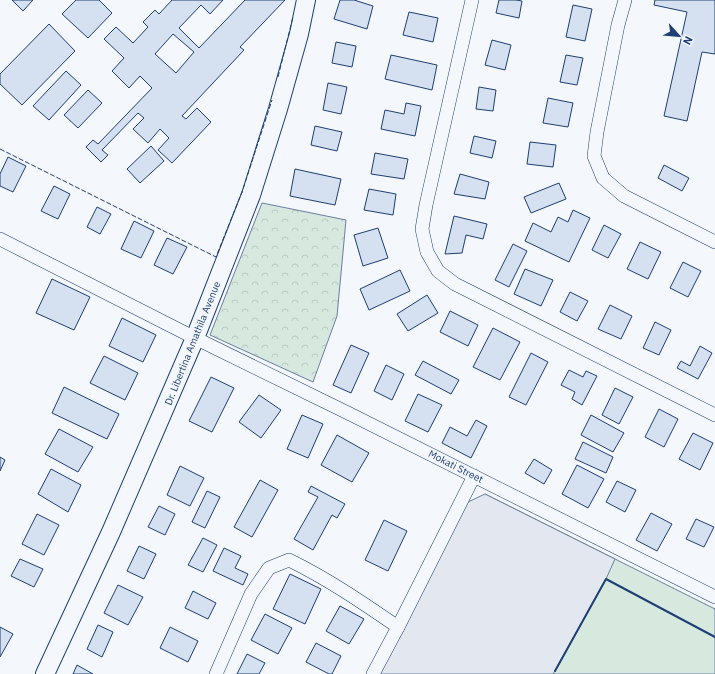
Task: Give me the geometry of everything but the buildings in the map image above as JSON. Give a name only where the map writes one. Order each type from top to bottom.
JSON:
[{"type":"street","name":"Dr. Libertina Amathila Avenue","points":[[45,674],[111,532],[195,338],[251,195],[278,109],[299,34],[306,0]]},
{"type":"street","points":[[472,0],[426,205],[422,229],[427,252],[438,271],[454,284],[715,414]]},
{"type":"street","points":[[625,0],[618,25],[597,132],[594,156],[603,178],[624,196],[715,242]]},
{"type":"street","name":"Mokati Street","points":[[0,239],[195,338],[715,597]]},
{"type":"street","points":[[372,674],[398,627],[474,476]]},
{"type":"street","points":[[216,674],[251,594],[269,568],[289,560],[310,570],[355,597],[398,627]]},
{"type":"green space","points":[[262,203],[346,220],[337,316],[313,382],[210,335]]},
{"type":"green space","points":[[485,494],[715,609],[715,674],[380,674]]},
{"type":"shaded area","points":[[485,494],[615,559],[606,579],[555,671],[553,674],[380,674],[468,502]]},
{"type":"fence","points":[[278,77],[293,17]]},
{"type":"fence","points":[[0,149],[216,257],[242,192],[272,100]]},
{"type":"wall","points":[[555,671],[606,579],[715,637]]}]
